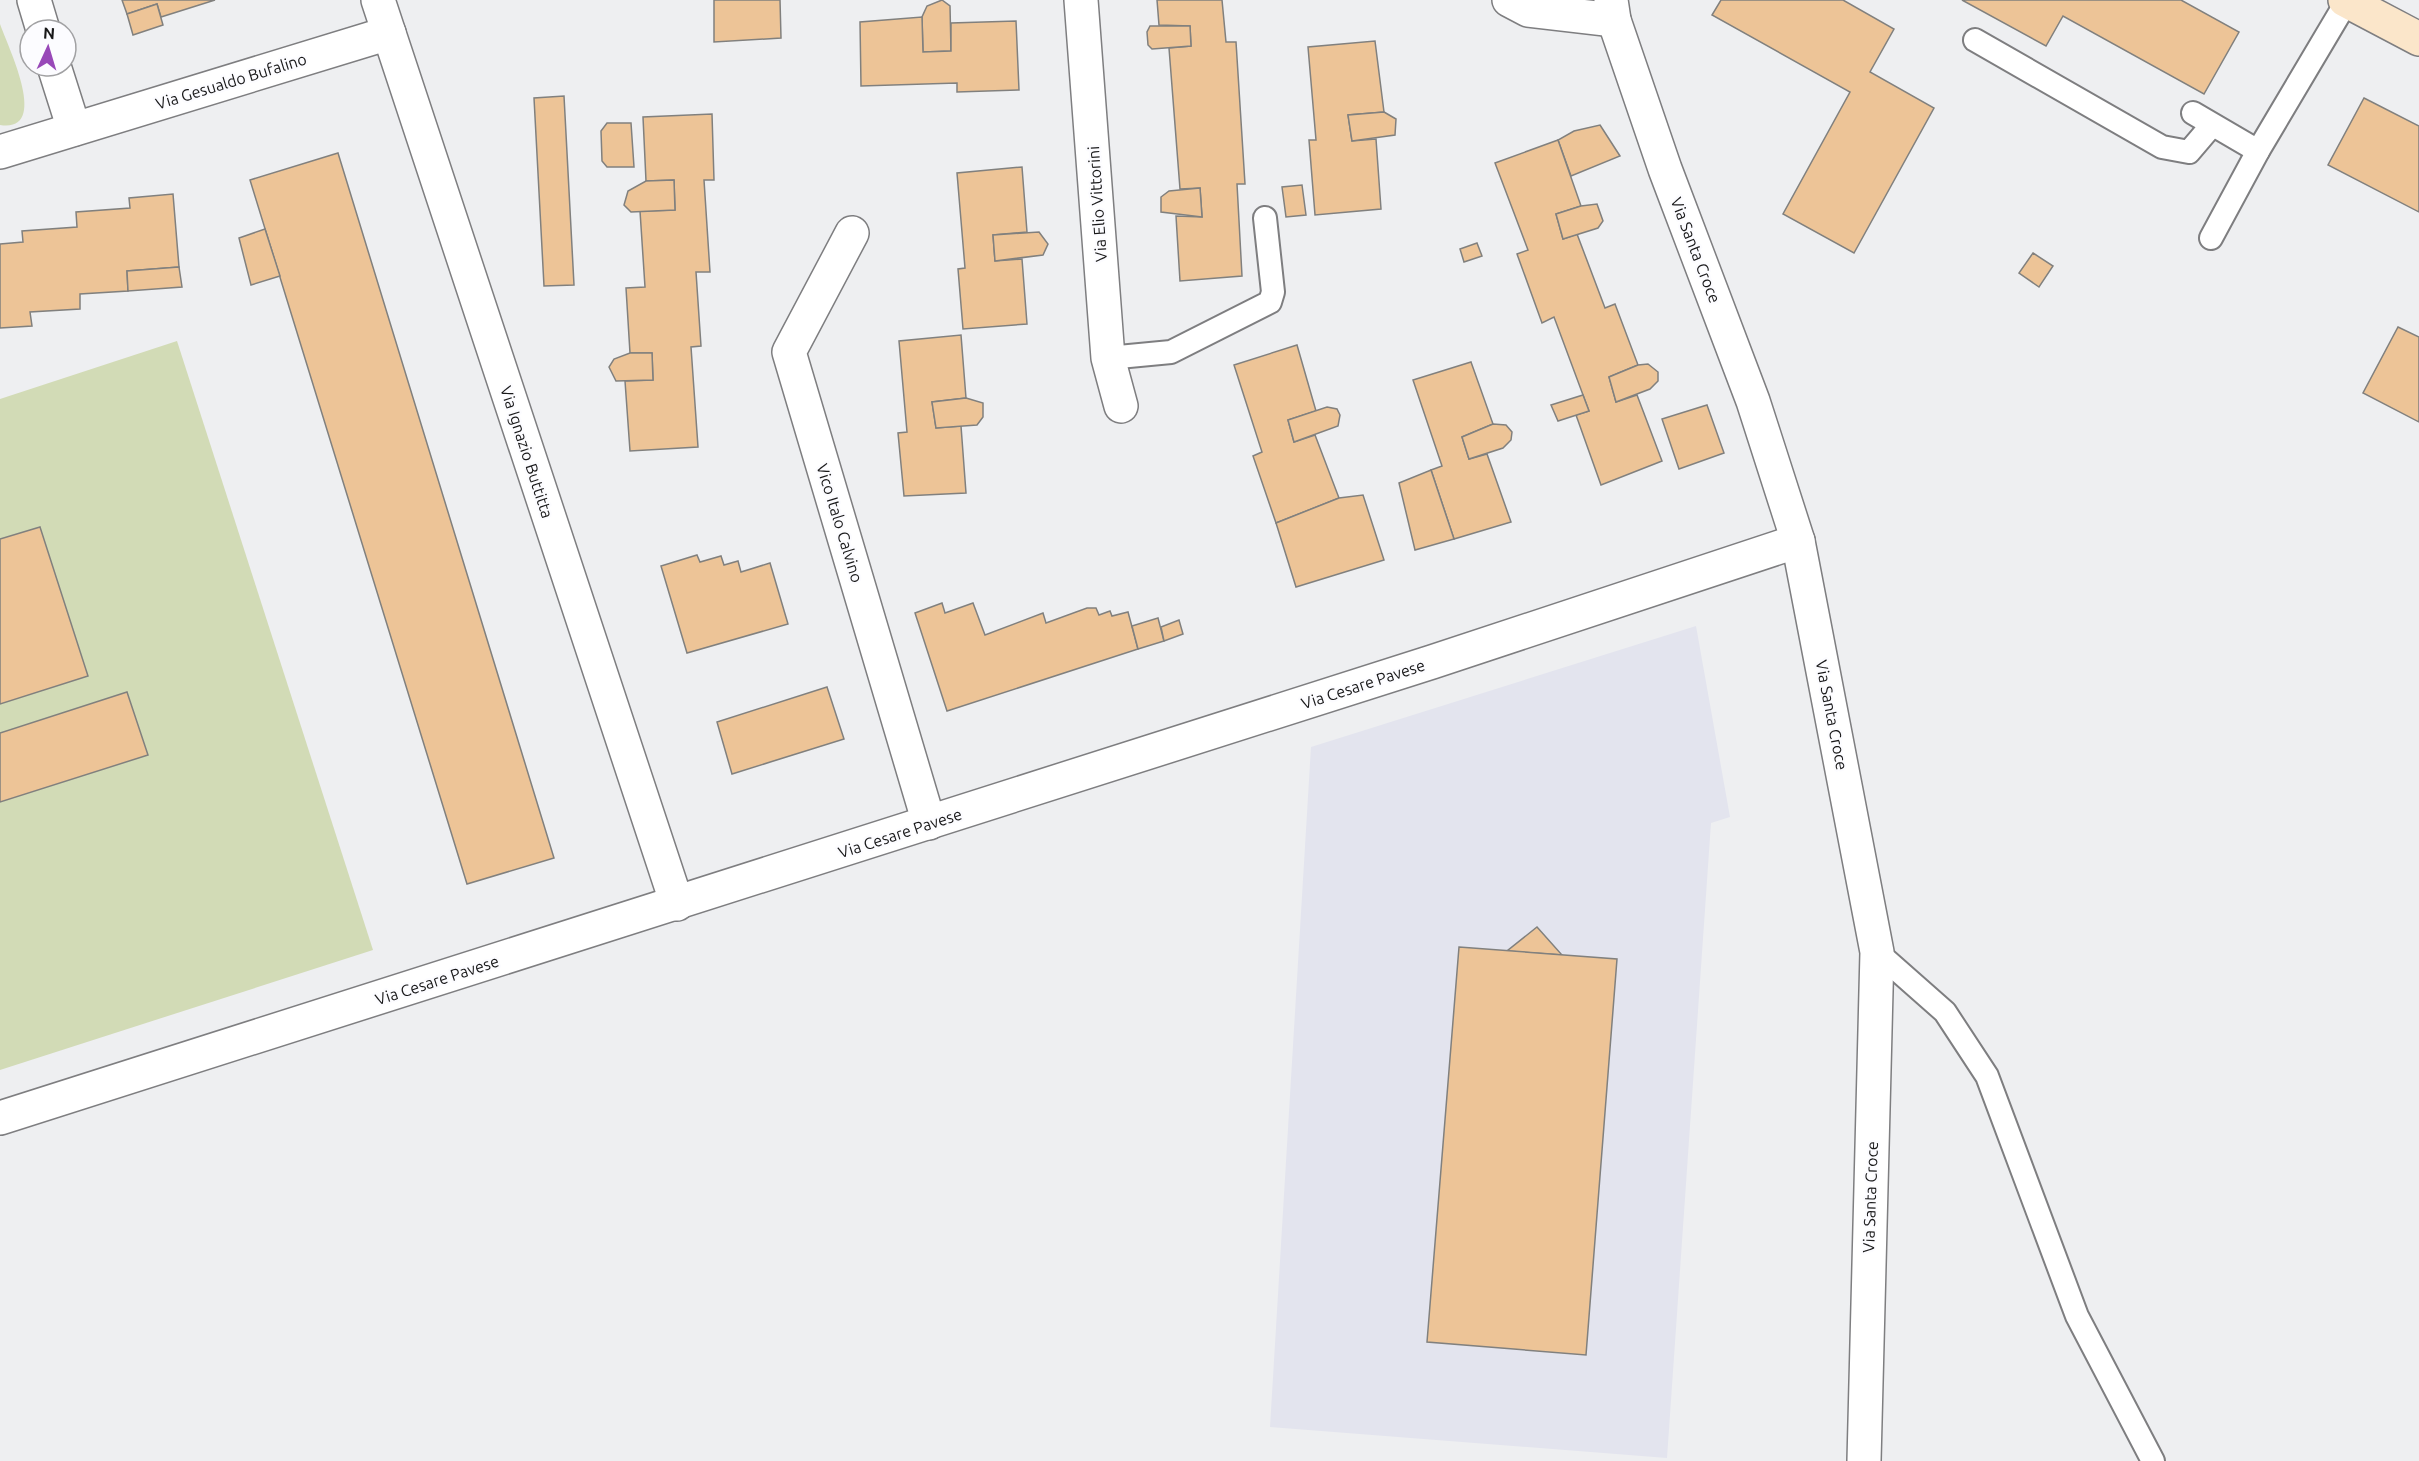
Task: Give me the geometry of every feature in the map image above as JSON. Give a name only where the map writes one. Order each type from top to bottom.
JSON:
[{"type":"street","points":[[34,0],[39,18]]},
{"type":"street","name":"Via Ignazio Buttitta","points":[[378,0],[677,904]]},
{"type":"street","name":"Via Elio Vittorini","points":[[1081,0],[1108,358],[1121,406]]},
{"type":"street","points":[[1509,0],[1528,10],[1613,10]]},
{"type":"street","points":[[2346,0],[2419,39]]},
{"type":"street","name":"Via Santa Croce","points":[[1613,10],[1665,169],[1753,401],[1798,541],[1877,952],[1864,1461]]},
{"type":"street","name":"Via Gesualdo Bufalino","points":[[0,152],[389,33]]},
{"type":"street","points":[[58,78],[74,129]]},
{"type":"street","name":"Vico Italo Calvino","points":[[852,233],[789,352],[929,823]]},
{"type":"street","name":"Via Cesare Pavese","points":[[0,1118],[677,904],[1798,541]]},
{"type":"lane","points":[[2211,238],[2258,151],[2346,0]]},
{"type":"lane","points":[[1975,40],[2162,147],[2189,152],[2212,125]]},
{"type":"lane","points":[[2193,113],[2258,151]]},
{"type":"lane","points":[[1108,358],[1171,352],[1269,302],[1273,292],[1265,218]]},
{"type":"lane","points":[[1877,952],[1945,1012],[1986,1076],[2077,1316],[2153,1461]]},
{"type":"shaded area","points":[[1696,626],[1730,817],[1711,823],[1667,1458],[1270,1427],[1311,747]]},
{"type":"green space","points":[[0,24],[17,68],[25,103],[23,116],[15,124],[0,125]]},
{"type":"green space","points":[[177,341],[373,950],[0,1070],[0,399]]},
{"type":"building","points":[[122,0],[215,0],[161,17],[157,4],[127,14]]},
{"type":"building","points":[[714,0],[780,0],[781,38],[714,42]]},
{"type":"building","points":[[942,0],[950,6],[951,51],[923,52],[922,17],[927,6]]},
{"type":"building","points":[[1157,0],[1222,0],[1226,42],[1236,42],[1245,184],[1237,184],[1242,276],[1180,281],[1176,216],[1202,217],[1200,188],[1180,189],[1169,48],[1191,46],[1190,26],[1159,25]]},
{"type":"building","points":[[1721,0],[1843,0],[1894,29],[1870,72],[1934,108],[1854,253],[1783,214],[1850,92],[1712,15]]},
{"type":"building","points":[[1962,0],[2181,0],[2239,32],[2204,94],[2063,16],[2046,46]]},
{"type":"building","points":[[157,4],[163,25],[133,35],[127,14]]},
{"type":"building","points":[[922,17],[923,52],[951,51],[951,23],[1016,21],[1019,90],[957,92],[957,83],[861,86],[860,22]]},
{"type":"building","points":[[1150,26],[1190,26],[1191,46],[1152,49],[1148,45],[1147,32]]},
{"type":"building","points":[[1375,41],[1384,112],[1348,115],[1352,141],[1376,139],[1381,209],[1315,215],[1309,140],[1316,140],[1308,47]]},
{"type":"building","points":[[564,96],[574,285],[544,286],[534,98]]},
{"type":"building","points":[[2364,98],[2419,126],[2419,212],[2328,165]]},
{"type":"building","points":[[1384,112],[1396,119],[1395,135],[1352,141],[1348,115]]},
{"type":"building","points":[[712,114],[714,180],[704,180],[710,272],[696,272],[701,346],[691,347],[698,447],[630,451],[625,381],[653,380],[652,353],[630,353],[626,288],[645,287],[640,211],[675,210],[674,180],[646,181],[643,117]]},
{"type":"building","points":[[607,123],[631,123],[634,167],[607,167],[602,161],[601,131]]},
{"type":"building","points":[[1600,125],[1620,156],[1571,176],[1558,140],[1574,131]]},
{"type":"building","points":[[1558,140],[1581,206],[1556,214],[1563,239],[1577,234],[1605,308],[1615,304],[1638,365],[1609,377],[1616,402],[1637,395],[1662,461],[1601,485],[1576,415],[1589,411],[1554,317],[1542,323],[1517,254],[1528,250],[1495,163]]},
{"type":"building","points":[[338,153],[554,858],[467,884],[250,180]]},
{"type":"building","points":[[1022,167],[1027,232],[993,235],[995,261],[1022,259],[1027,324],[963,329],[958,269],[965,268],[957,173]]},
{"type":"building","points":[[674,180],[675,210],[631,212],[624,205],[628,191],[646,181]]},
{"type":"building","points":[[1302,185],[1306,215],[1286,217],[1282,187]]},
{"type":"building","points":[[1200,188],[1202,217],[1161,212],[1161,197],[1169,191]]},
{"type":"building","points":[[173,194],[179,267],[127,271],[128,291],[80,294],[80,309],[30,312],[32,326],[0,328],[0,244],[23,242],[22,231],[77,227],[76,212],[130,208],[129,198]]},
{"type":"building","points":[[1597,204],[1603,221],[1598,228],[1563,239],[1556,214],[1581,206]]},
{"type":"building","points":[[265,229],[280,276],[251,285],[239,238]]},
{"type":"building","points":[[1039,232],[1048,244],[1043,255],[995,261],[993,235]]},
{"type":"building","points":[[1477,243],[1482,256],[1464,262],[1460,249]]},
{"type":"building","points":[[2033,253],[2053,266],[2039,287],[2019,273]]},
{"type":"building","points":[[179,267],[182,287],[128,291],[127,271]]},
{"type":"building","points":[[2398,327],[2419,337],[2419,422],[2363,393]]},
{"type":"building","points":[[961,335],[966,398],[932,402],[936,428],[961,426],[966,493],[904,496],[898,433],[907,432],[899,341]]},
{"type":"building","points":[[1297,345],[1316,411],[1288,420],[1294,442],[1315,435],[1339,498],[1276,523],[1253,456],[1262,452],[1234,365]]},
{"type":"building","points":[[630,353],[652,353],[653,380],[616,381],[609,367],[614,359]]},
{"type":"building","points":[[1471,362],[1493,424],[1462,437],[1469,459],[1487,454],[1511,522],[1454,539],[1431,470],[1442,466],[1413,380]]},
{"type":"building","points":[[1648,364],[1658,372],[1658,381],[1650,389],[1616,402],[1609,377],[1638,365]]},
{"type":"building","points":[[1583,395],[1589,411],[1558,421],[1551,405]]},
{"type":"building","points":[[966,398],[983,403],[983,417],[977,425],[936,428],[932,402]]},
{"type":"building","points":[[1707,405],[1724,453],[1679,469],[1662,419]]},
{"type":"building","points":[[1327,407],[1337,409],[1340,415],[1338,426],[1294,442],[1288,420]]},
{"type":"building","points":[[1493,424],[1506,425],[1512,432],[1511,440],[1503,448],[1469,459],[1462,437]]},
{"type":"building","points":[[1431,470],[1454,539],[1415,550],[1399,483]]},
{"type":"building","points":[[1363,495],[1384,560],[1296,587],[1276,523],[1339,498]]},
{"type":"building","points":[[40,527],[88,676],[0,704],[0,539]]},
{"type":"building","points":[[697,555],[700,562],[721,556],[724,565],[738,561],[741,572],[770,563],[788,624],[687,653],[661,566]]},
{"type":"building","points":[[942,603],[945,613],[973,603],[985,635],[1043,613],[1046,623],[1087,608],[1096,608],[1099,615],[1110,611],[1112,616],[1128,612],[1138,649],[947,711],[915,613]]},
{"type":"building","points":[[1158,618],[1164,641],[1138,649],[1132,626]]},
{"type":"building","points":[[1179,620],[1183,634],[1164,641],[1161,627]]},
{"type":"building","points":[[827,687],[844,739],[732,774],[717,722]]},
{"type":"building","points":[[127,692],[148,755],[0,802],[0,733]]},
{"type":"building","points":[[1537,927],[1562,955],[1507,951]]},
{"type":"building","points":[[1459,947],[1617,959],[1586,1355],[1427,1342]]}]
